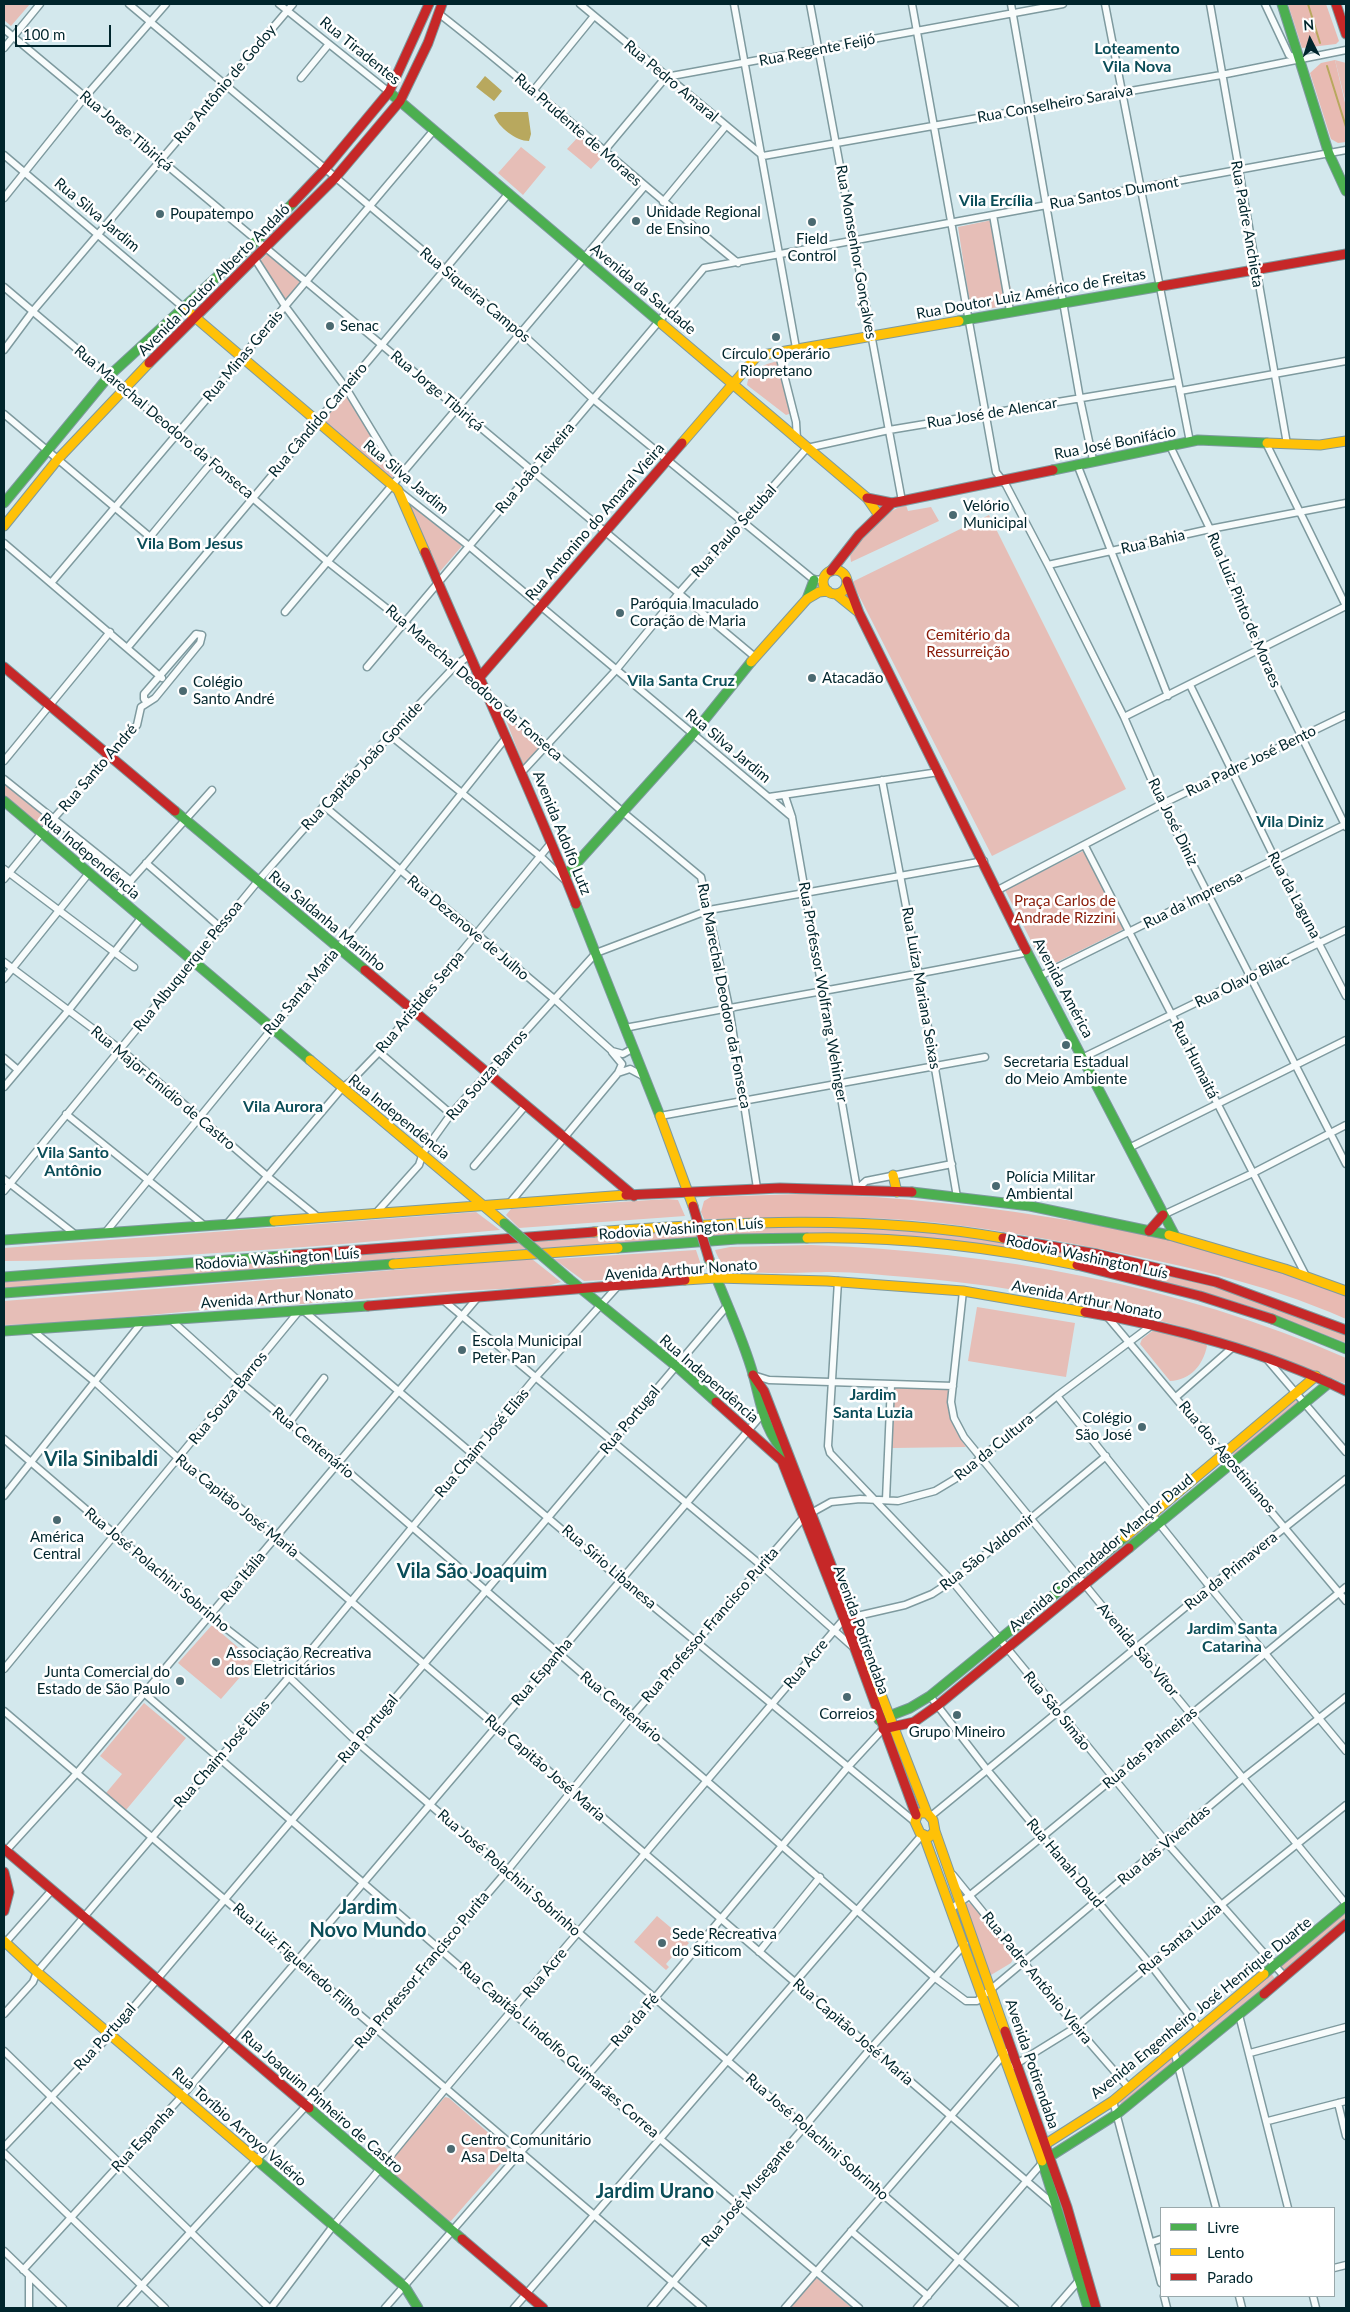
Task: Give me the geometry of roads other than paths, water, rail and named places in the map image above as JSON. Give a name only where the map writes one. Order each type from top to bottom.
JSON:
[{"type":"main road","name":"Avenida Doutor Alberto Andaló","points":[[4,502],[109,376],[257,240],[325,169],[389,92],[425,4]]},
{"type":"main road","name":"Avenida Doutor Alberto Andaló","points":[[414,34],[429,4]]},
{"type":"main road","name":"Avenida Doutor Alberto Andaló","points":[[428,43],[442,4]]},
{"type":"main road","name":"Avenida Doutor Alberto Andaló","points":[[4,526],[58,460],[124,388],[267,248],[335,178],[400,101],[448,4]]},
{"type":"main road","points":[[1282,4],[1329,154],[1346,191]]},
{"type":"main road","points":[[1336,4],[1346,34]]},
{"type":"main road","name":"Rua Tiradentes","points":[[389,92],[400,101]]},
{"type":"main road","name":"Avenida da Saudade","points":[[400,101],[797,440],[868,498],[878,514]]},
{"type":"main road","name":"Rua Doutor Luiz Américo de Freitas","points":[[732,383],[753,358],[778,351],[1346,254]]},
{"type":"main road","name":"Rua Silva Jardim","points":[[183,306],[395,488]]},
{"type":"main road","name":"Rua Antonino do Amaral Vieira","points":[[479,678],[732,383]]},
{"type":"main road","name":"Rua José Bonifácio","points":[[892,503],[1093,460],[1198,440],[1320,445],[1346,441]]},
{"type":"main road","name":"Avenida Adolfo Lutz","points":[[395,488],[470,655],[505,739],[522,772],[596,953],[688,1191]]},
{"type":"main road","name":"Avenida da Saudade","points":[[868,498],[892,503]]},
{"type":"main road","points":[[832,593],[824,584],[827,575],[878,514],[892,503]]},
{"type":"main road","points":[[566,879],[693,734],[755,657],[807,599],[819,592],[832,593],[845,588],[847,581],[842,572],[847,552]]},
{"type":"main road","points":[[827,575],[842,572]]},
{"type":"main road","points":[[807,599],[814,580]]},
{"type":"main road","name":"Avenida América","points":[[847,581],[859,613],[984,861],[996,891],[1084,1057],[1175,1236]]},
{"type":"main road","name":"Avenida América","points":[[832,593],[859,613]]},
{"type":"main road","name":"Rua Saldanha Marinho","points":[[4,667],[634,1196]]},
{"type":"main road","name":"Rua Independência","points":[[4,801],[582,1290],[676,1366],[777,1455]]},
{"type":"main road","points":[[893,1176],[897,1192]]},
{"type":"main road","points":[[4,1240],[64,1232],[76,1235],[319,1218],[376,1213],[387,1207],[484,1206],[688,1191],[757,1188],[857,1189],[957,1197],[1064,1212],[1175,1236],[1305,1274],[1346,1291]]},
{"type":"main road","name":"Avenida Potirendaba","points":[[688,1191],[709,1259],[753,1375],[773,1438],[780,1449],[788,1454]]},
{"type":"main road","points":[[1149,1231],[1163,1215]]},
{"type":"main road","name":"Rodovia Washington Luís","points":[[4,1277],[696,1225],[831,1221],[944,1229],[1062,1247],[1216,1282],[1299,1311],[1346,1330]]},
{"type":"main road","name":"Rodovia Washington Luís","points":[[4,1293],[737,1239],[862,1239],[1014,1254],[1142,1280],[1226,1304],[1302,1330],[1346,1349]]},
{"type":"main road","points":[[4,1270],[26,1269],[38,1274]]},
{"type":"main road","name":"Avenida Arthur Nonato","points":[[4,1331],[617,1288],[716,1278],[838,1281],[963,1291],[1106,1315],[1152,1325],[1265,1357],[1316,1376],[1346,1391]]},
{"type":"main road","points":[[1299,1311],[1346,1323]]},
{"type":"main road","name":"Avenida Potirendaba","points":[[753,1375],[764,1391],[812,1511],[848,1618],[854,1648],[915,1819],[991,1988],[1012,2046],[1014,2065],[1096,2308]]},
{"type":"main road","name":"Avenida Comendador Mançor Daud","points":[[879,1720],[930,1696],[1316,1376]]},
{"type":"main road","name":"Avenida Comendador Mançor Daud","points":[[883,1729],[893,1725],[914,1722],[938,1705],[1007,1650],[1328,1383]]},
{"type":"main road","name":"Avenida Potirendaba","points":[[777,1455],[782,1461],[929,1815],[946,1867],[965,1944],[1005,2053],[1014,2065]]},
{"type":"main road","points":[[915,1819],[921,1812],[929,1815]]},
{"type":"main road","points":[[923,1836],[931,1836],[935,1831]]},
{"type":"main road","name":"Rua Joaquim Pinheiro de Castro","points":[[5,1852],[543,2308]]},
{"type":"main road","points":[[4,1872],[9,1886],[9,1900],[4,1911]]},
{"type":"main road","name":"Avenida Engenheiro José Henrique Duarte","points":[[1042,2146],[1113,2101],[1346,1905]]},
{"type":"main road","name":"Avenida Engenheiro José Henrique Duarte","points":[[1046,2159],[1117,2114],[1239,2015],[1346,1924]]},
{"type":"main road","name":"Rua Toríbio Arroyo Valério","points":[[4,1942],[405,2287],[418,2308]]},
{"type":"main road","points":[[1090,2115],[1097,2127]]},
{"type":"main road","name":"Avenida Potirendaba","points":[[1084,2275],[1088,2308]]},
{"type":"street","points":[[4,48],[40,4]]},
{"type":"street","name":"Rua Siqueira Campos","points":[[128,4],[521,333],[593,399],[814,580]]},
{"type":"street","points":[[4,198],[85,97],[166,4]]},
{"type":"street","name":"Rua Tiradentes","points":[[279,4],[389,92]]},
{"type":"street","name":"Rua Antônio de Godoy","points":[[4,350],[33,311],[293,4]]},
{"type":"street","name":"Rua Pedro Amaral","points":[[580,4],[725,127],[763,156]]},
{"type":"street","points":[[734,4],[759,133],[796,348]]},
{"type":"street","name":"Rua Monsenhor Gonçalves","points":[[810,4],[902,501]]},
{"type":"street","name":"Rua José Diniz","points":[[912,4],[996,472],[1002,479],[1048,565],[1124,717],[1162,804],[1346,1164]]},
{"type":"street","points":[[1011,4],[1031,108],[1080,398],[1093,460]]},
{"type":"street","name":"Rua Regente Feijó","points":[[666,77],[745,64],[1063,4]]},
{"type":"street","points":[[1105,4],[1190,442]]},
{"type":"street","name":"Rua Padre Anchieta","points":[[1210,4],[1237,171],[1287,444]]},
{"type":"street","points":[[1265,4],[1289,55],[1300,60]]},
{"type":"street","name":"Rua Prudente de Moraes","points":[[442,16],[495,58],[644,187],[738,262]]},
{"type":"street","points":[[533,91],[594,16]]},
{"type":"street","name":"Rua Jorge Tibiriçá","points":[[4,29],[755,657]]},
{"type":"street","points":[[301,78],[329,44]]},
{"type":"street","name":"Rua Conselheiro Saraiva","points":[[763,156],[1222,75],[1346,50]]},
{"type":"street","points":[[604,151],[666,77]]},
{"type":"street","points":[[663,202],[725,127]]},
{"type":"street","name":"Rua Minas Gerais","points":[[51,582],[434,130]]},
{"type":"street","points":[[749,146],[759,133]]},
{"type":"street","name":"Rua Santos Dumont","points":[[704,268],[1346,150]]},
{"type":"street","name":"Rua Silva Jardim","points":[[4,155],[183,306]]},
{"type":"street","points":[[285,612],[395,488],[400,477],[457,408],[644,187]]},
{"type":"street","name":"Rua Cândido Carneiro","points":[[128,647],[509,193]]},
{"type":"street","points":[[993,215],[1010,311]]},
{"type":"street","points":[[255,259],[285,306],[346,388],[400,477]]},
{"type":"street","name":"Rua João Teixeira","points":[[367,667],[704,268]]},
{"type":"street","name":"Rua Marechal Deodoro da Fonseca","points":[[4,287],[211,463],[254,497],[328,562],[404,622],[624,814],[701,877],[729,1007],[745,1099],[757,1188]]},
{"type":"street","points":[[778,351],[796,422],[797,440]]},
{"type":"street","points":[[1180,391],[1346,361]]},
{"type":"street","name":"Rua José de Alencar","points":[[807,448],[888,430],[1178,382]]},
{"type":"street","points":[[4,414],[150,537],[211,463]]},
{"type":"street","points":[[1124,717],[1346,606],[1266,443]]},
{"type":"street","name":"Rua Luiz Pinto de Moraes","points":[[1170,446],[1210,529],[1259,650],[1346,825]]},
{"type":"street","name":"Rua Paulo Setubal","points":[[522,772],[616,670],[679,593],[807,448]]},
{"type":"street","points":[[1077,464],[1168,696]]},
{"type":"street","name":"Rua Silva Jardim","points":[[395,488],[469,546],[792,817]]},
{"type":"street","name":"Rua Bahia","points":[[1048,565],[1210,529],[1346,503]]},
{"type":"street","points":[[4,543],[167,682]]},
{"type":"street","points":[[814,580],[827,575]]},
{"type":"street","points":[[4,761],[110,632]]},
{"type":"street","name":"Rua Santo André","points":[[5,874],[137,725],[141,707],[155,698],[200,643],[202,635],[196,634],[144,694],[144,699],[148,702]]},
{"type":"street","points":[[180,652],[187,658]]},
{"type":"street","name":"Rua Capitão João Gomide","points":[[258,881],[324,806],[455,666],[470,655]]},
{"type":"street","points":[[168,666],[175,672]]},
{"type":"street","name":"Rua da Laguna","points":[[1190,685],[1275,859],[1346,996]]},
{"type":"street","name":"Rua Padre José Bento","points":[[996,891],[1162,804],[1346,715]]},
{"type":"street","points":[[391,736],[566,879]]},
{"type":"street","name":"Rua Santa Maria","points":[[105,1233],[462,795],[505,739]]},
{"type":"street","points":[[768,797],[939,772]]},
{"type":"street","name":"Rua Independência","points":[[4,779],[131,881]]},
{"type":"street","name":"Rua Luíza Mariana Seixas","points":[[882,780],[919,975],[957,1197]]},
{"type":"street","points":[[116,896],[212,790]]},
{"type":"street","name":"Rua Professor Wolfrang Wehinger","points":[[785,796],[792,817],[857,1189]]},
{"type":"street","name":"Rua Dezenove de Julho","points":[[324,806],[399,871],[553,998],[612,1051]]},
{"type":"street","name":"Rua da Imprensa","points":[[1040,976],[1346,825]]},
{"type":"street","name":"Rua Aristides Serpa","points":[[227,1224],[342,1088],[352,1081],[379,1052],[550,843]]},
{"type":"street","name":"Rua Humaitá","points":[[1085,846],[1305,1274]]},
{"type":"street","points":[[596,953],[709,910],[984,861]]},
{"type":"street","points":[[146,863],[220,927]]},
{"type":"street","points":[[4,979],[89,873]]},
{"type":"street","points":[[5,874],[59,911],[134,967]]},
{"type":"street","name":"Rua Albuquerque Pessoa","points":[[4,1191],[258,881]]},
{"type":"street","points":[[4,1087],[141,918]]},
{"type":"street","name":"Rua Olavo Bilac","points":[[1084,1057],[1346,930]]},
{"type":"street","points":[[624,1028],[729,1007],[823,993],[919,975],[1028,952]]},
{"type":"street","name":"Rua Souza Barros","points":[[387,1207],[418,1165],[422,1153],[451,1114],[553,998],[596,953]]},
{"type":"street","name":"Rua Major Emídio de Castro","points":[[4,962],[120,1049],[266,1176],[319,1218]]},
{"type":"street","points":[[1129,1148],[1346,1040]]},
{"type":"street","points":[[612,1051],[623,1054],[632,1050]]},
{"type":"street","points":[[508,1204],[618,1073],[621,1062],[612,1051]]},
{"type":"street","points":[[379,1052],[451,1114]]},
{"type":"street","points":[[660,1116],[745,1099],[985,1057]]},
{"type":"street","points":[[4,1058],[18,1070]]},
{"type":"street","points":[[618,1073],[630,1068],[643,1076]]},
{"type":"street","points":[[474,1166],[526,1105]]},
{"type":"street","points":[[66,1114],[205,1226]]},
{"type":"street","points":[[1163,1215],[1253,1174],[1346,1125]]},
{"type":"street","points":[[857,1189],[866,1181],[952,1164]]},
{"type":"street","points":[[4,1179],[64,1232]]},
{"type":"street","points":[[193,1227],[195,1217]]},
{"type":"street","points":[[115,1221],[120,1232]]},
{"type":"street","points":[[831,1383],[838,1281]]},
{"type":"street","name":"Rua Chaim José Elias","points":[[4,2014],[34,1982],[37,1972],[289,1677],[535,1378],[617,1288]]},
{"type":"street","name":"Avenida São Vítor","points":[[963,1291],[951,1402],[954,1418],[964,1436],[1346,1905]]},
{"type":"street","name":"Rua Itália","points":[[5,1852],[77,1773],[478,1297]]},
{"type":"street","points":[[443,1300],[762,1566],[854,1648]]},
{"type":"street","name":"Rua Portugal","points":[[4,2147],[110,2035],[727,1306]]},
{"type":"street","name":"Rua Souza Barros","points":[[4,1669],[240,1382],[302,1311]]},
{"type":"street","name":"Rua Sírio Libanesa","points":[[302,1311],[400,1390],[847,1768],[915,1819]]},
{"type":"street","name":"Rua dos Agostinianos","points":[[1106,1315],[1346,1601]]},
{"type":"street","name":"Rua Centenário","points":[[170,1320],[240,1382],[338,1463],[484,1592],[782,1844],[934,1977],[966,2002],[977,2001],[984,1995]]},
{"type":"street","points":[[4,1496],[142,1322]]},
{"type":"street","name":"Rua da Cultura","points":[[812,1511],[831,1502],[875,1499],[898,1501],[935,1491],[981,1458],[1058,1396],[1152,1325]]},
{"type":"street","name":"Rua Capitão José Maria","points":[[30,1329],[96,1382],[179,1458],[351,1601],[1026,2181],[1063,2208]]},
{"type":"street","points":[[1176,1397],[1233,1347]]},
{"type":"street","points":[[1265,1357],[1346,1452]]},
{"type":"street","points":[[753,1375],[769,1380],[953,1386]]},
{"type":"street","points":[[289,1423],[324,1378]]},
{"type":"street","name":"Rua São Simão","points":[[831,1383],[828,1449],[952,1581],[1113,1778],[1284,1976]]},
{"type":"street","points":[[886,1500],[891,1385]]},
{"type":"street","points":[[1058,1396],[1210,1587],[1346,1751]]},
{"type":"street","name":"Rua Espanha","points":[[23,2270],[182,2096],[429,1804],[559,1655],[620,1578],[764,1412]]},
{"type":"street","name":"Rua José Polachini Sobrinho","points":[[4,1439],[210,1616],[289,1677],[357,1742],[1015,2308]]},
{"type":"street","name":"Rua São Valdomir","points":[[848,1618],[905,1605],[932,1594],[952,1581],[1106,1456]]},
{"type":"street","name":"Rua da Primavera","points":[[929,1815],[988,1771],[1210,1587],[1346,1479]]},
{"type":"street","name":"Rua Professor Francisco Purita","points":[[121,2308],[192,2233],[306,2106],[507,1871],[632,1716],[804,1517],[812,1511]]},
{"type":"street","name":"Rua das Palmeiras","points":[[955,1906],[970,1896],[1346,1587]]},
{"type":"street","name":"Rua Acre","points":[[270,2308],[333,2226],[446,2088],[834,1630],[848,1618]]},
{"type":"street","name":"Rua Capitão Lindolfo Guimarães Correa","points":[[144,1693],[586,2076],[859,2308]]},
{"type":"street","name":"Rua Hanah Daud","points":[[930,1696],[988,1771],[1150,1964],[1200,2029]]},
{"type":"street","name":"Rua das Vivendas","points":[[984,1995],[1168,1843],[1243,1778],[1346,1697]]},
{"type":"street","name":"Rua Luiz Figueiredo Filho","points":[[4,1710],[703,2308]]},
{"type":"street","name":"Rua da Fé","points":[[385,2308],[654,1998],[847,1768],[883,1729]]},
{"type":"street","name":"Rua Santa Luzia","points":[[1014,2065],[1076,2027],[1221,1905],[1346,1805]]},
{"type":"street","points":[[514,2308],[923,1836]]},
{"type":"street","name":"Rua Padre Antônio Vieira","points":[[946,1867],[1076,2027],[1129,2088]]},
{"type":"street","points":[[759,1952],[820,1878]]},
{"type":"street","points":[[4,1942],[52,1890]]},
{"type":"street","name":"Rua José Musegante","points":[[651,2308],[871,2048],[965,1944]]},
{"type":"street","points":[[1239,2015],[1268,2121],[1288,2207]]},
{"type":"street","points":[[1250,2053],[1346,2027]]},
{"type":"street","points":[[784,2308],[1012,2046]]},
{"type":"street","points":[[4,2051],[270,2308]]},
{"type":"street","points":[[1174,2051],[1216,2207]]},
{"type":"street","points":[[1113,2101],[1152,2242],[1160,2278]]},
{"type":"street","points":[[1268,2121],[1346,2101]]},
{"type":"street","points":[[1338,2103],[1346,2136]]},
{"type":"street","points":[[4,2153],[164,2308]]},
{"type":"street","points":[[917,2308],[1046,2159]]},
{"type":"street","points":[[851,2231],[928,2296]]},
{"type":"street","points":[[1152,2242],[1160,2239]]},
{"type":"street","points":[[4,2251],[63,2308]]},
{"type":"street","points":[[1055,2308],[1084,2275]]},
{"type":"street","points":[[29,2276],[29,2308]]},
{"type":"waterway","points":[[1308,4],[1320,43]]},
{"type":"waterway","points":[[1327,66],[1346,127]]},
{"type":"place","name":"Poupatempo","points":[[160,214]]},
{"type":"place","name":"Unidade Regional de Ensino","points":[[636,221]]},
{"type":"place","name":"Field Control","points":[[812,222]]},
{"type":"place","name":"Senac","points":[[330,326]]},
{"type":"place","name":"Círculo Operário Riopretano","points":[[776,337]]},
{"type":"place","name":"Velório Municipal","points":[[953,515]]},
{"type":"place","name":"Paróquia Imaculado Coração de Maria","points":[[620,613]]},
{"type":"place","name":"Atacadão","points":[[812,678]]},
{"type":"place","name":"Colégio Santo André","points":[[183,691]]},
{"type":"place","name":"Secretaria Estadual do Meio Ambiente","points":[[1066,1045]]},
{"type":"place","name":"Polícia Militar Ambiental","points":[[996,1186]]},
{"type":"place","name":"Escola Municipal Peter Pan","points":[[462,1350]]},
{"type":"place","name":"Colégio São José","points":[[1142,1427]]},
{"type":"place","name":"América Central","points":[[57,1520]]},
{"type":"place","name":"Associação Recreativa dos Eletricitários","points":[[216,1662]]},
{"type":"place","name":"Junta Comercial do Estado de São Paulo","points":[[180,1681]]},
{"type":"place","name":"Correios","points":[[847,1697]]},
{"type":"place","name":"Grupo Mineiro","points":[[957,1715]]},
{"type":"place","name":"Sede Recreativa do Siticom","points":[[662,1943]]},
{"type":"place","name":"Centro Comunitário Asa Delta","points":[[451,2149]]},
{"type":"district","name":"Loteamento Vila Nova","points":[[1137,58]]},
{"type":"district","name":"Vila Ercília","points":[[996,201]]},
{"type":"district","name":"Vila Bom Jesus","points":[[190,544]]},
{"type":"district","name":"Vila Santa Cruz","points":[[681,681]]},
{"type":"district","name":"Vila Diniz","points":[[1290,822]]},
{"type":"district","name":"Vila Aurora","points":[[283,1107]]},
{"type":"district","name":"Vila Santo Antônio","points":[[73,1162]]},
{"type":"district","name":"Jardim Santa Luzia","points":[[873,1404]]},
{"type":"district","name":"Vila Sinibaldi","points":[[101,1460]]},
{"type":"district","name":"Vila São Joaquim","points":[[472,1572]]},
{"type":"district","name":"Jardim Santa Catarina","points":[[1232,1638]]},
{"type":"district","name":"Jardim Novo Mundo","points":[[368,1920]]},
{"type":"district","name":"Jardim Urano","points":[[655,2192]]},
{"type":"park label","name":"Cemitério da Ressurreição","points":[[968,644]]},
{"type":"park label","name":"Praça Carlos de Andrade Rizzini","points":[[1065,910]]}]
